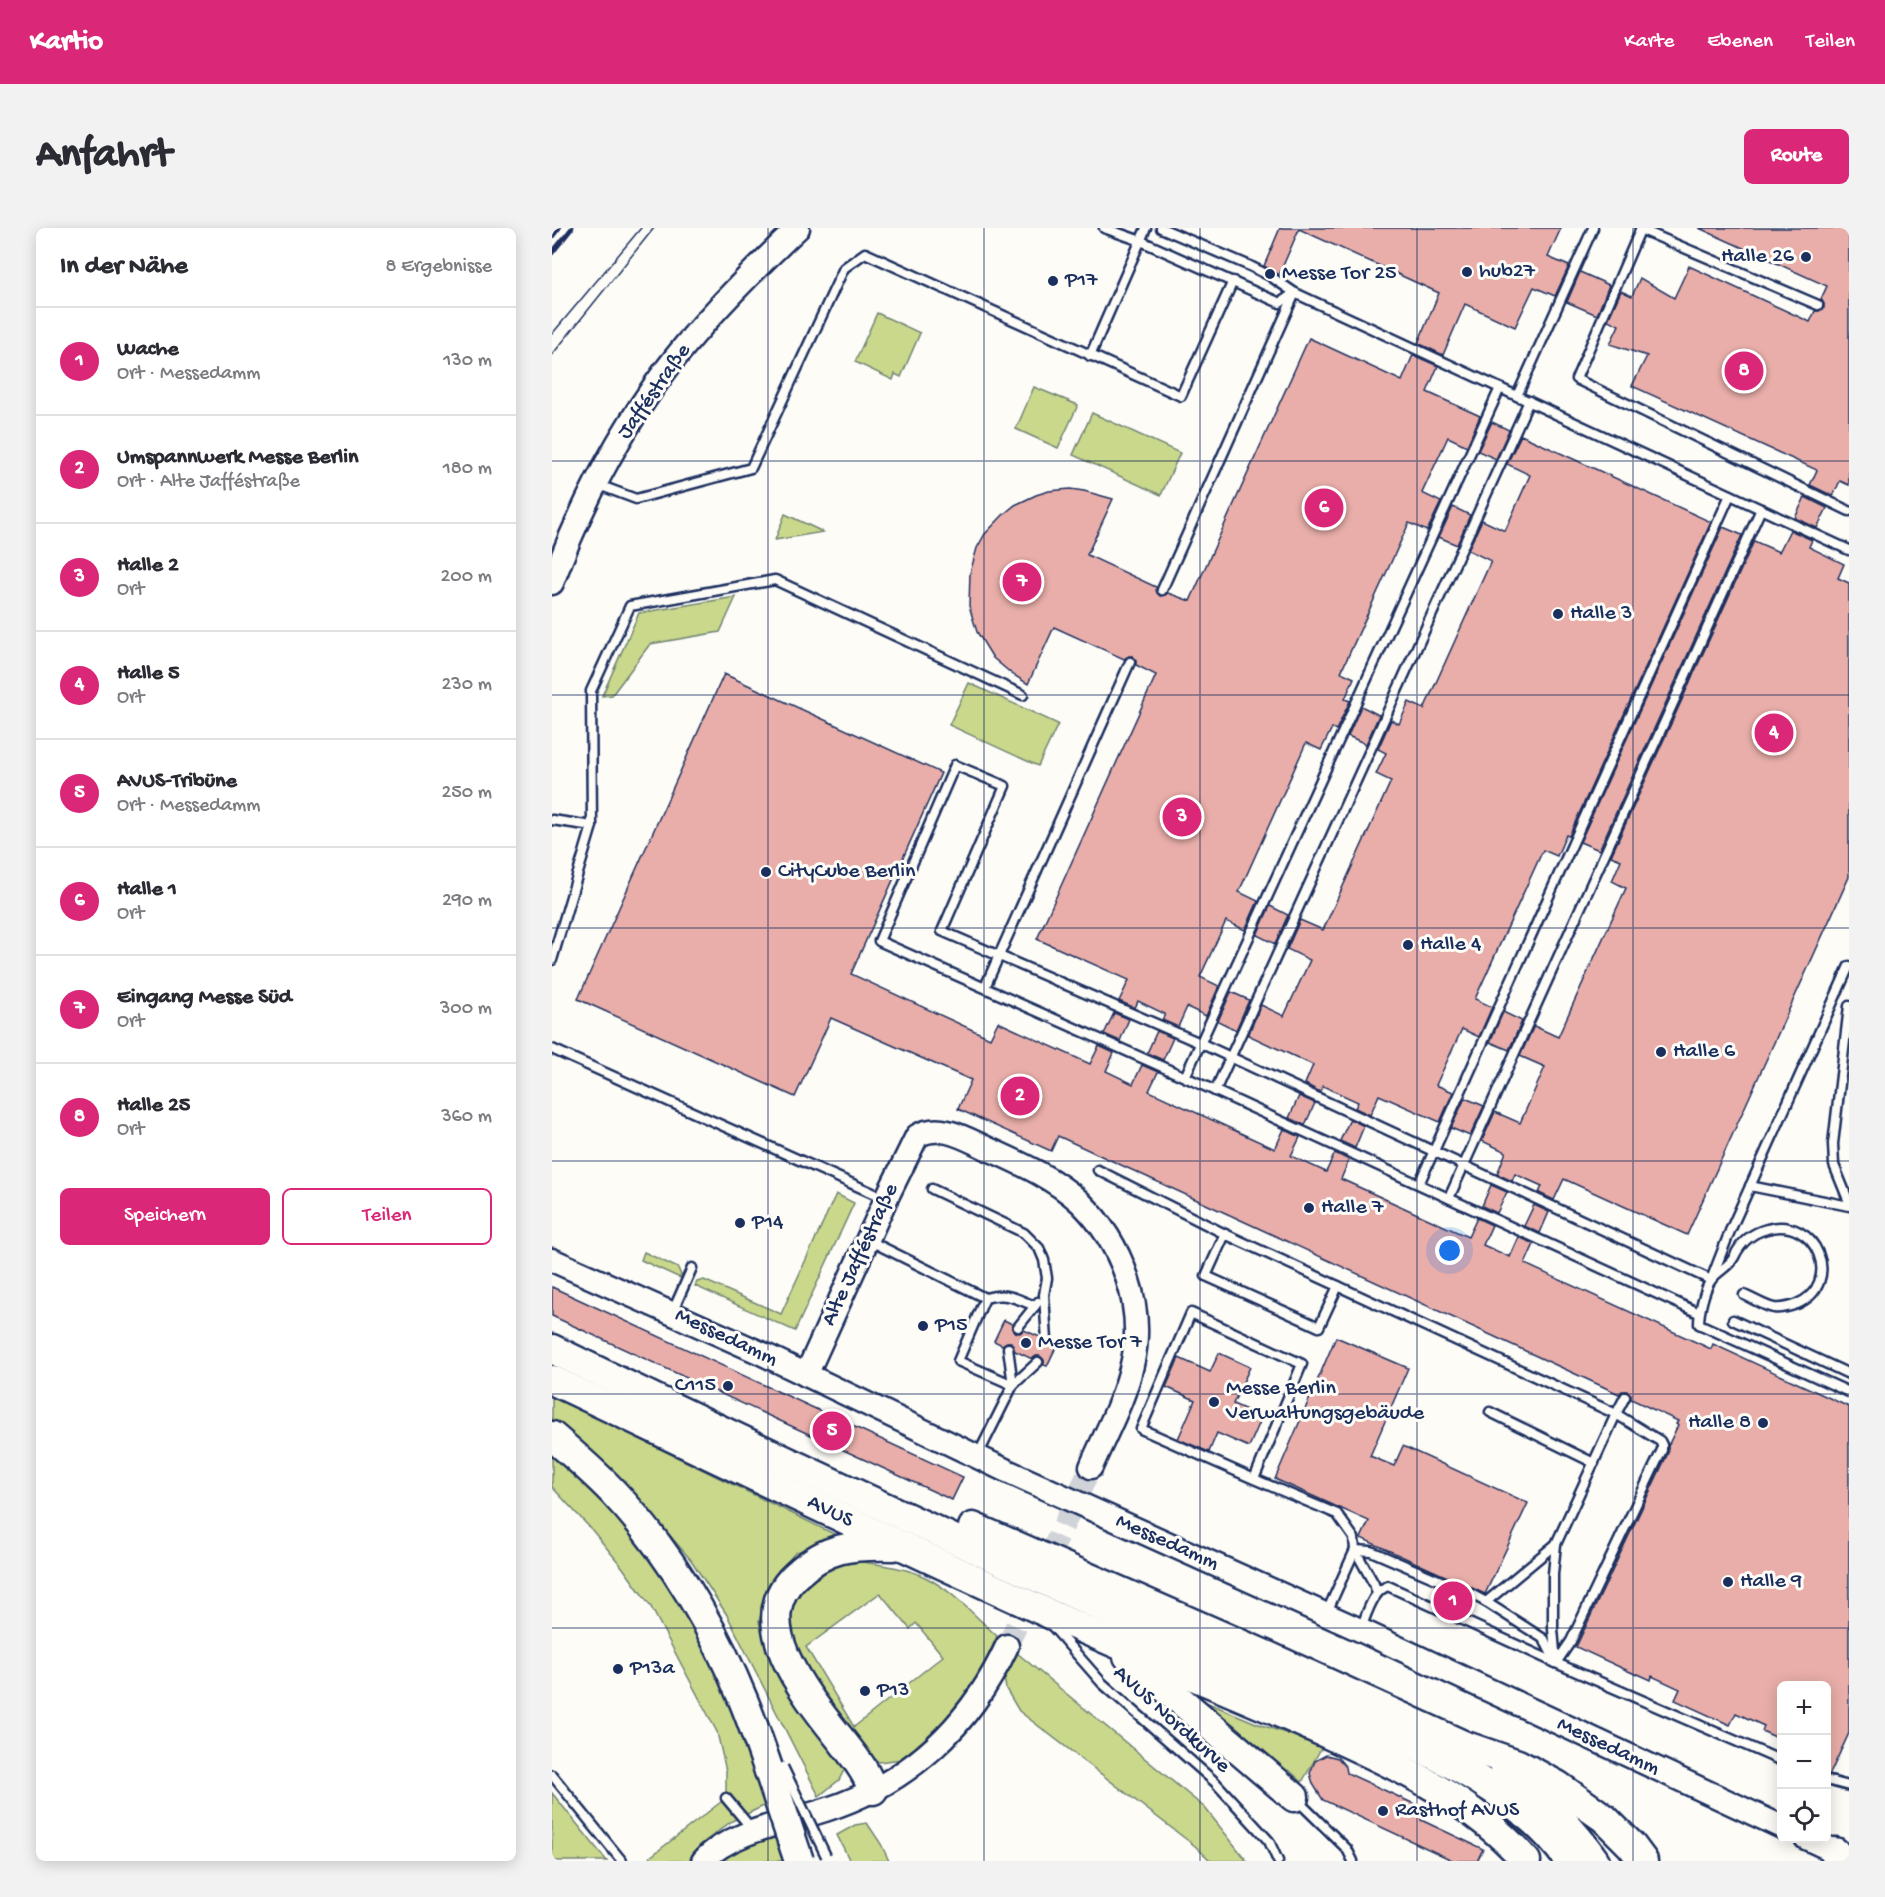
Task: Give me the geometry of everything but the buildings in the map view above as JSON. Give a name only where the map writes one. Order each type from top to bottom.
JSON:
[{"type":"highway","points":[[552,1349],[777,1458],[1122,1616],[1400,1738],[1461,1769],[1523,1812],[1541,1827],[1569,1861]]},
{"type":"highway","name":"AVUS","points":[[552,1380],[900,1546],[1110,1641]]},
{"type":"highway","points":[[552,1436],[593,1471],[615,1494],[656,1545],[694,1600],[777,1765],[818,1859]]},
{"type":"highway","points":[[777,1458],[841,1471],[1091,1578],[1462,1745],[1518,1764],[1557,1785],[1604,1818],[1631,1845],[1643,1861]]},
{"type":"highway","points":[[873,1790],[860,1765],[790,1668],[779,1642],[775,1615],[781,1594],[792,1578],[808,1564],[834,1550],[859,1545],[900,1546]]},
{"type":"highway","points":[[1110,1641],[1294,1797]]},
{"type":"highway","points":[[1110,1641],[1294,1718],[1385,1760],[1444,1792],[1486,1822],[1526,1861]]},
{"type":"highway","points":[[1462,1745],[1510,1776],[1548,1806],[1584,1845],[1595,1861]]},
{"type":"main road","name":"Jafféstraße","points":[[552,583],[595,484],[623,435],[665,372],[727,298],[798,228]]},
{"type":"main road","name":"Alte Jafféstraße","points":[[806,1375],[886,1199],[917,1137],[931,1130],[947,1131],[1023,1164],[1042,1175],[1079,1202],[1097,1221],[1116,1250],[1132,1296],[1136,1344],[1126,1388],[1090,1467]]},
{"type":"main road","name":"Messedamm","points":[[552,1260],[806,1375],[977,1457],[1326,1614],[1777,1825]]},
{"type":"main road","points":[[703,1861],[721,1846],[762,1829],[826,1810],[873,1790],[928,1753],[961,1721],[994,1673],[1007,1646]]},
{"type":"main road","points":[[1814,1843],[1841,1857]]},
{"type":"lane","points":[[1104,228],[1141,241],[1280,303],[1295,293]]},
{"type":"lane","points":[[1090,356],[1146,228]]},
{"type":"lane","points":[[1161,228],[1250,266],[1295,293],[1849,550]]},
{"type":"lane","points":[[1517,396],[1593,228]]},
{"type":"lane","points":[[1818,305],[1641,228],[1576,379],[1849,511]]},
{"type":"lane","points":[[595,484],[636,499],[751,468],[844,268],[865,254],[1181,396],[1233,281]]},
{"type":"lane","points":[[1162,590],[1295,293]]},
{"type":"lane","points":[[1185,1077],[1500,388]]},
{"type":"lane","points":[[1215,1091],[1529,401]]},
{"type":"lane","points":[[1419,1184],[1730,495]]},
{"type":"lane","points":[[1449,1198],[1761,509]]},
{"type":"lane","points":[[552,960],[592,826],[591,691],[630,606],[775,580],[1023,695]]},
{"type":"lane","points":[[986,987],[1130,662]]},
{"type":"lane","points":[[1699,1313],[1185,1077],[879,940],[955,765],[1005,786],[942,931],[1200,1043],[1711,1280]]},
{"type":"lane","points":[[552,820],[592,826]]},
{"type":"lane","points":[[1849,966],[1730,1231],[1699,1313],[1699,1324],[1849,1392]]},
{"type":"lane","points":[[1849,1006],[1833,1144],[1834,1165],[1849,1204]]},
{"type":"lane","points":[[552,1049],[886,1199]]},
{"type":"lane","points":[[1098,1170],[1225,1234],[1616,1414],[1660,1441],[1662,1450],[1571,1641],[1556,1663]]},
{"type":"lane","points":[[1750,1186],[1849,1204]]},
{"type":"lane","points":[[933,1189],[1024,1233],[1039,1248],[1047,1278],[1044,1295],[1047,1340]]},
{"type":"lane","points":[[1711,1280],[1732,1262],[1740,1245],[1756,1232],[1777,1226],[1790,1227],[1800,1231],[1816,1248],[1821,1260],[1819,1283],[1805,1300],[1783,1308],[1772,1307],[1744,1295]]},
{"type":"lane","points":[[1225,1234],[1206,1276],[1319,1328],[1338,1286]]},
{"type":"lane","points":[[868,1240],[912,1267],[986,1298],[1000,1294],[1035,1306]]},
{"type":"lane","points":[[672,1313],[692,1268]]},
{"type":"lane","points":[[1018,1327],[1044,1295]]},
{"type":"lane","points":[[986,1298],[958,1361],[1013,1385]]},
{"type":"lane","points":[[1254,1479],[1302,1364],[1191,1313],[1141,1429],[1254,1479],[1337,1514],[1354,1538],[1355,1550],[1377,1593]]},
{"type":"lane","points":[[1733,1320],[1849,1374]]},
{"type":"lane","points":[[1008,1348],[1013,1385]]},
{"type":"lane","points":[[977,1457],[1013,1385],[1038,1362]]},
{"type":"lane","points":[[1556,1663],[1553,1629],[1553,1574],[1556,1544],[1625,1397]]},
{"type":"lane","points":[[1490,1412],[1594,1464]]},
{"type":"lane","points":[[1486,1602],[1556,1544]]},
{"type":"lane","points":[[1355,1550],[1371,1551],[1486,1602],[1544,1639],[1556,1663]]},
{"type":"lane","points":[[1326,1614],[1355,1550]]},
{"type":"lane","points":[[1360,1630],[1377,1593],[1388,1586],[1556,1663],[1777,1759]]},
{"type":"lane","name":"AVUS Nordkurve","points":[[1037,1608],[1102,1683],[1215,1782],[1269,1841],[1278,1861]]},
{"type":"lane","points":[[728,1666],[766,1734]]},
{"type":"lane","points":[[552,1774],[622,1861]]},
{"type":"lane","points":[[1831,1781],[1849,1786]]},
{"type":"lane","points":[[1294,1797],[1347,1849],[1353,1861]]},
{"type":"lane","points":[[726,1798],[762,1829]]},
{"type":"green space","points":[[877,313],[920,333],[901,377],[895,374],[893,380],[855,362]]},
{"type":"green space","points":[[1034,387],[1078,405],[1058,448],[1016,429]]},
{"type":"green space","points":[[1092,413],[1180,453],[1161,495],[1073,455]]},
{"type":"green space","points":[[785,514],[823,532],[775,540]]},
{"type":"green space","points":[[736,597],[720,632],[650,644],[612,695],[602,696],[639,613]]},
{"type":"green space","points":[[969,683],[1058,724],[1038,766],[949,725]]},
{"type":"green space","points":[[836,1194],[854,1203],[795,1331],[695,1286],[697,1282],[704,1280],[781,1314]]},
{"type":"green space","points":[[644,1252],[678,1268],[680,1278],[641,1260]]},
{"type":"green space","points":[[552,1396],[838,1536],[795,1553],[768,1585],[759,1622],[767,1651],[784,1682],[839,1757],[844,1770],[839,1780],[819,1796],[727,1615],[691,1560],[601,1460],[552,1419]]},
{"type":"green space","points":[[552,1449],[647,1544],[715,1665],[770,1803],[732,1821],[700,1845],[689,1861],[645,1861],[726,1798],[726,1771],[717,1732],[651,1607],[592,1530],[552,1487]]},
{"type":"green space","points":[[857,1561],[917,1574],[935,1582],[954,1596],[997,1636],[980,1674],[943,1723],[902,1759],[879,1762],[858,1750],[795,1661],[787,1626],[791,1597],[823,1567]],"holes":[[[880,1593],[910,1629],[916,1623],[943,1656],[854,1727],[806,1647]]]},
{"type":"green space","points":[[1017,1653],[1205,1808],[1247,1861],[1211,1861],[1195,1846],[1019,1711],[1006,1689],[1003,1672]]},
{"type":"green space","points":[[1201,1700],[1261,1725],[1323,1745],[1302,1782],[1289,1770],[1282,1778]]},
{"type":"green space","points":[[552,1793],[607,1861],[552,1861]]},
{"type":"green space","points":[[867,1823],[889,1861],[850,1861],[837,1835],[855,1825]]},
{"type":"green space","points":[[781,1833],[789,1861],[716,1861],[740,1846]]},
{"type":"tunnel","points":[[1007,1646],[1091,1467]]},
{"type":"tram line","points":[[552,334],[641,228]]},
{"type":"tram line","points":[[552,355],[654,228]]},
{"type":"railway","points":[[552,237],[559,228]]},
{"type":"railway","points":[[552,253],[572,228]]},
{"type":"place","name":"Halle 26","points":[[1806,257]]},
{"type":"place","name":"hub27","points":[[1467,272]]},
{"type":"place","name":"Messe Tor 25","points":[[1270,274]]},
{"type":"place","name":"P17","points":[[1053,281]]},
{"type":"place","name":"Halle 25","points":[[1744,371]]},
{"type":"place","name":"Halle 1","points":[[1324,508]]},
{"type":"place","name":"Eingang Messe Süd","points":[[1022,582]]},
{"type":"place","name":"Halle 3","points":[[1558,614]]},
{"type":"place","name":"Halle 5","points":[[1774,733]]},
{"type":"place","name":"Halle 2","points":[[1182,817]]},
{"type":"place","name":"CityCube Berlin","points":[[766,872]]},
{"type":"place","name":"Halle 4","points":[[1408,945]]},
{"type":"place","name":"Halle 6","points":[[1661,1052]]},
{"type":"place","name":"Umspannwerk Messe Berlin","points":[[1020,1096]]},
{"type":"place","name":"Halle 7","points":[[1309,1208]]},
{"type":"place","name":"P14","points":[[740,1223]]},
{"type":"place","name":"P15","points":[[923,1326]]},
{"type":"place","name":"Messe Tor 7","points":[[1026,1343]]},
{"type":"place","name":"C115","points":[[728,1386]]},
{"type":"place","name":"Messe Berlin Verwaltungsgebäude","points":[[1214,1402]]},
{"type":"place","name":"Halle 8","points":[[1763,1423]]},
{"type":"place","name":"AVUS-Tribüne","points":[[832,1431]]},
{"type":"place","name":"Halle 9","points":[[1728,1582]]},
{"type":"place","name":"Wache","points":[[1453,1601]]},
{"type":"place","name":"P13a","points":[[618,1669]]},
{"type":"place","name":"P13","points":[[865,1691]]},
{"type":"place","name":"Rasthof AVUS","points":[[1383,1811]]}]
